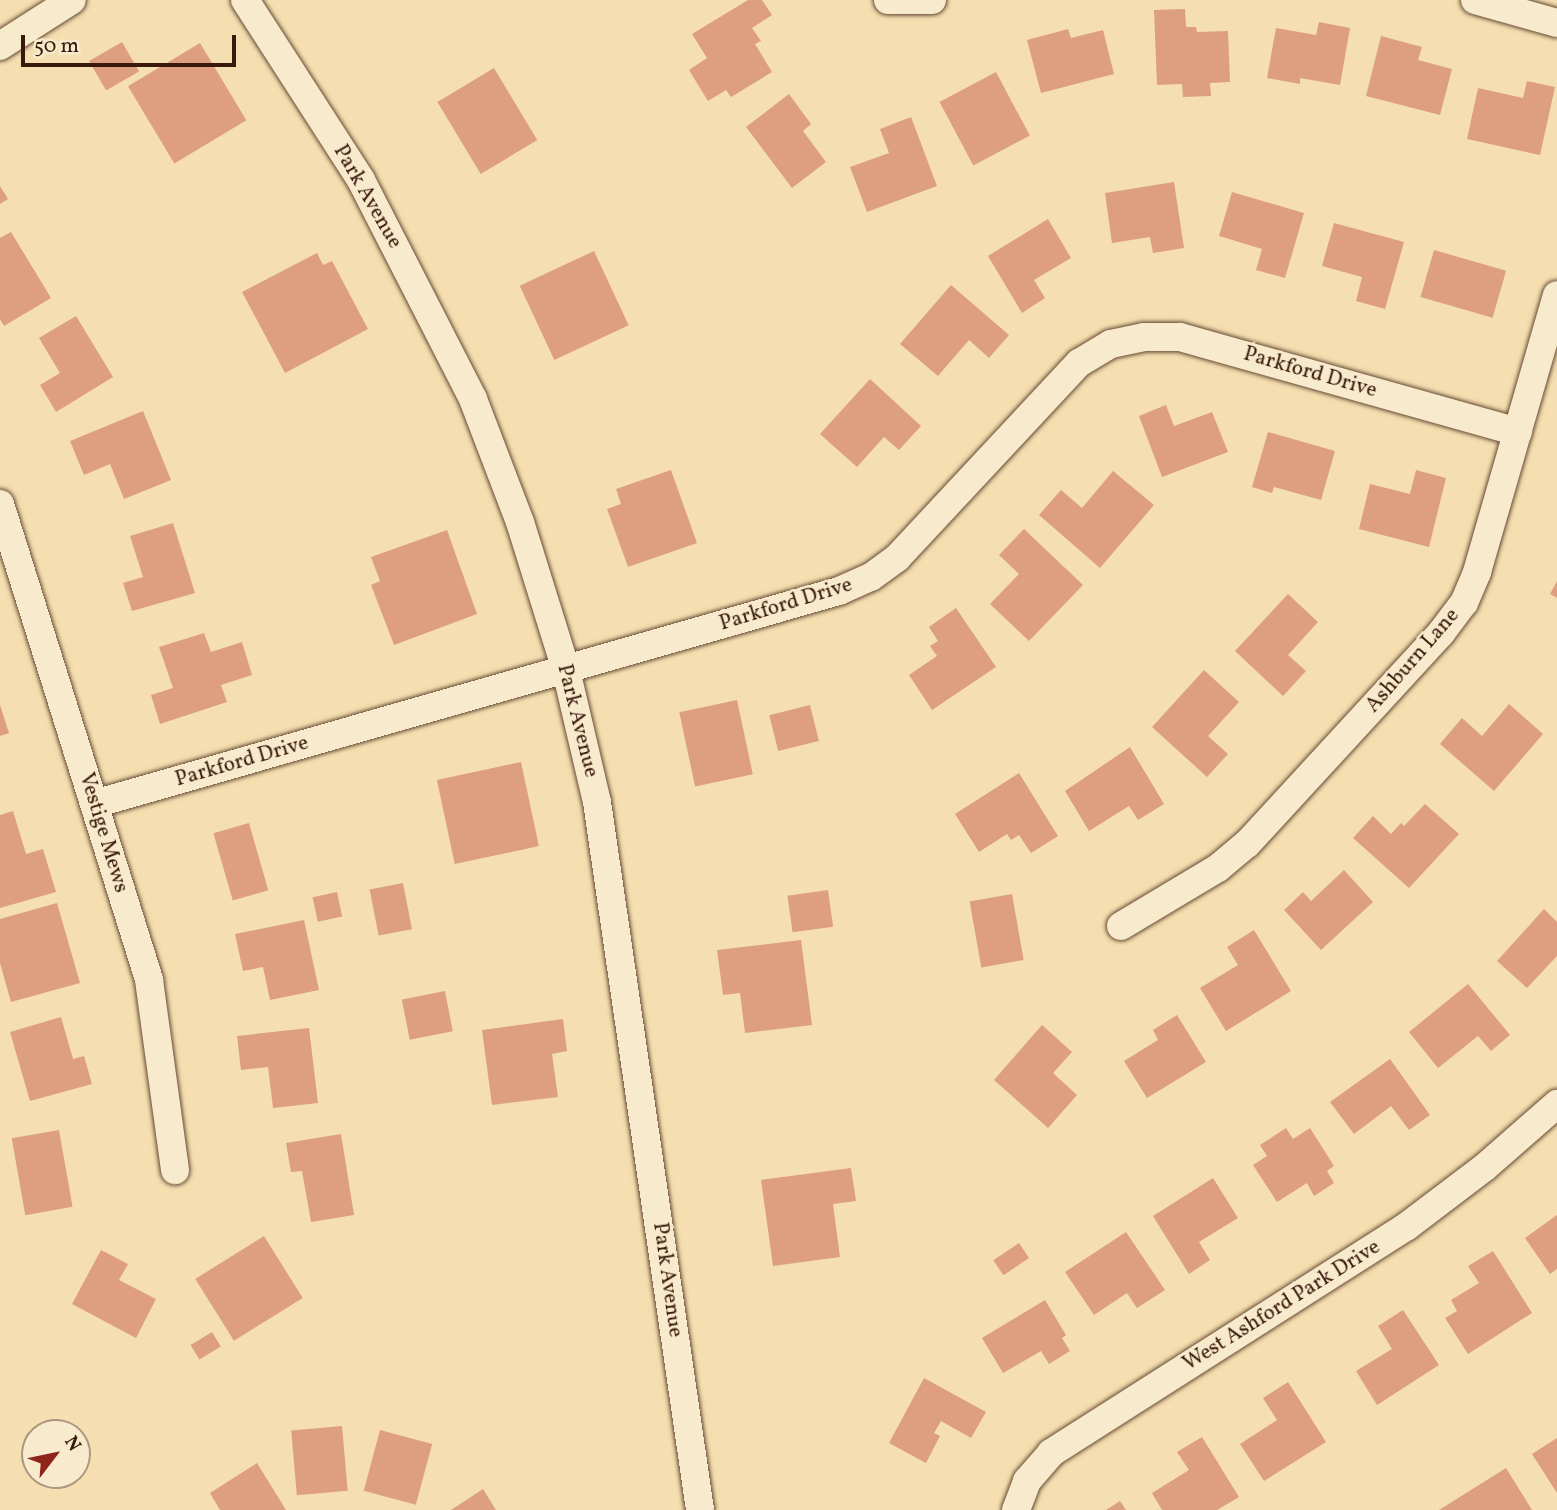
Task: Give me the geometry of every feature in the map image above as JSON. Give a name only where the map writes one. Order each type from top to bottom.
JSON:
[{"type":"street","points":[[0,46],[72,0]]},
{"type":"street","name":"Park Avenue","points":[[245,0],[361,180],[473,399],[520,522],[566,670],[597,802],[700,1510]]},
{"type":"street","points":[[888,0],[932,0]]},
{"type":"street","points":[[1475,0],[1557,23]]},
{"type":"street","name":"Ashburn Lane","points":[[1121,926],[1218,868],[1247,844],[1441,633],[1464,603],[1477,572],[1557,295]]},
{"type":"street","name":"Parkford Drive","points":[[94,804],[839,591],[871,577],[897,558],[1079,363],[1111,344],[1144,337],[1180,337],[1518,432]]},
{"type":"street","name":"Vestige Mews","points":[[0,504],[149,980],[175,1170]]},
{"type":"street","name":"West Ashford Park Drive","points":[[1016,1510],[1027,1481],[1051,1453],[1406,1227],[1485,1167],[1557,1104]]},
{"type":"building","points":[[748,0],[762,0],[772,15],[752,28],[761,41],[755,44],[772,72],[731,97],[726,90],[708,101],[689,70],[707,58],[692,34]]},
{"type":"building","points":[[1185,9],[1186,27],[1196,27],[1197,32],[1228,31],[1230,82],[1210,83],[1211,96],[1183,97],[1182,84],[1157,85],[1154,10]]},
{"type":"building","points":[[1319,22],[1350,28],[1340,85],[1300,78],[1300,84],[1267,78],[1276,28],[1316,35]]},
{"type":"building","points":[[1068,29],[1071,38],[1103,30],[1114,74],[1041,93],[1027,40]]},
{"type":"building","points":[[1381,36],[1422,47],[1418,60],[1452,69],[1440,115],[1366,96]]},
{"type":"building","points":[[122,42],[139,71],[106,90],[89,61]]},
{"type":"building","points":[[200,43],[246,120],[174,163],[128,86]]},
{"type":"building","points":[[494,68],[537,140],[481,174],[437,102]]},
{"type":"building","points":[[996,72],[1030,136],[973,166],[939,102]]},
{"type":"building","points":[[1527,81],[1555,87],[1540,155],[1467,139],[1478,88],[1523,98]]},
{"type":"building","points":[[789,94],[811,124],[803,131],[826,162],[792,188],[746,127]]},
{"type":"building","points":[[911,117],[937,186],[867,212],[850,167],[889,153],[880,129]]},
{"type":"building","points":[[1174,182],[1184,248],[1153,253],[1150,237],[1112,243],[1105,193]]},
{"type":"building","points":[[0,186],[8,199],[0,204]]},
{"type":"building","points":[[1232,192],[1304,213],[1285,278],[1256,270],[1262,249],[1219,236]]},
{"type":"building","points":[[1048,219],[1071,258],[1034,280],[1045,298],[1022,313],[988,256]]},
{"type":"building","points":[[1334,223],[1404,242],[1385,309],[1356,301],[1362,277],[1322,266]]},
{"type":"building","points":[[11,232],[51,298],[4,326],[0,319],[0,238]]},
{"type":"building","points":[[1434,250],[1506,271],[1493,318],[1420,297]]},
{"type":"building","points":[[594,251],[629,325],[554,360],[520,286]]},
{"type":"building","points":[[317,253],[323,265],[332,261],[368,329],[285,373],[242,292]]},
{"type":"building","points":[[951,285],[1009,335],[989,358],[969,340],[938,376],[900,344]]},
{"type":"building","points":[[76,316],[113,377],[56,412],[40,385],[60,373],[39,338]]},
{"type":"building","points":[[870,379],[921,426],[899,450],[884,437],[857,467],[820,434]]},
{"type":"building","points":[[1166,405],[1174,426],[1212,412],[1228,452],[1162,477],[1139,416]]},
{"type":"building","points":[[143,411],[171,480],[124,499],[110,464],[84,475],[70,441]]},
{"type":"building","points":[[1268,432],[1335,451],[1321,500],[1274,487],[1272,493],[1252,487]]},
{"type":"building","points":[[671,470],[697,543],[628,567],[607,509],[621,504],[616,489]]},
{"type":"building","points":[[1416,470],[1446,478],[1429,547],[1359,529],[1370,484],[1410,494]]},
{"type":"building","points":[[1113,471],[1154,505],[1100,568],[1039,515],[1061,490],[1082,508]]},
{"type":"building","points":[[173,523],[195,593],[132,611],[123,583],[143,577],[130,536]]},
{"type":"building","points":[[1024,529],[1083,585],[1029,641],[990,604],[1019,574],[999,555]]},
{"type":"building","points":[[447,530],[477,614],[394,645],[371,585],[380,581],[371,557]]},
{"type":"building","points":[[1557,581],[1557,598],[1550,594]]},
{"type":"building","points":[[1288,594],[1318,622],[1288,655],[1306,671],[1283,696],[1235,651]]},
{"type":"building","points":[[956,608],[996,667],[932,710],[909,675],[937,656],[930,646],[938,641],[929,627]]},
{"type":"building","points":[[204,633],[211,652],[242,642],[252,675],[221,685],[227,702],[160,724],[151,695],[173,688],[159,647]]},
{"type":"building","points":[[1204,670],[1239,702],[1208,736],[1228,754],[1207,777],[1152,727]]},
{"type":"building","points":[[737,700],[753,774],[695,787],[679,712]]},
{"type":"building","points":[[1509,704],[1543,734],[1494,791],[1440,744],[1462,718],[1482,736]]},
{"type":"building","points":[[0,705],[9,733],[0,736]]},
{"type":"building","points":[[810,705],[819,741],[778,751],[769,715]]},
{"type":"building","points":[[1130,747],[1164,804],[1138,820],[1129,806],[1089,831],[1065,791]]},
{"type":"building","points":[[521,762],[539,846],[455,864],[437,780]]},
{"type":"building","points":[[1019,773],[1058,836],[1031,853],[1019,835],[1011,840],[1007,834],[979,852],[955,814]]},
{"type":"building","points":[[1425,804],[1459,834],[1409,888],[1353,838],[1373,816],[1391,834],[1401,823],[1404,826]]},
{"type":"building","points":[[13,811],[26,854],[43,849],[56,892],[0,908],[0,815]]},
{"type":"building","points":[[249,823],[268,890],[233,900],[213,833]]},
{"type":"building","points":[[1344,870],[1373,902],[1321,950],[1284,910],[1303,892],[1311,901]]},
{"type":"building","points":[[403,883],[412,929],[379,936],[370,889]]},
{"type":"building","points":[[828,890],[833,927],[793,932],[787,896]]},
{"type":"building","points":[[337,892],[342,916],[318,922],[313,897]]},
{"type":"building","points":[[1012,894],[1024,960],[981,967],[970,901]]},
{"type":"building","points":[[57,903],[80,983],[11,1002],[0,963],[0,919]]},
{"type":"building","points":[[1544,909],[1557,922],[1557,956],[1527,988],[1497,961]]},
{"type":"building","points":[[304,920],[319,990],[270,1000],[263,967],[243,971],[235,934]]},
{"type":"building","points":[[1254,930],[1291,991],[1226,1031],[1200,988],[1238,965],[1227,947]]},
{"type":"building","points":[[801,940],[812,1025],[745,1033],[740,993],[723,995],[717,950]]},
{"type":"building","points":[[1468,984],[1510,1035],[1491,1051],[1478,1036],[1438,1068],[1409,1032]]},
{"type":"building","points":[[445,991],[453,1031],[410,1040],[402,999]]},
{"type":"building","points":[[1177,1015],[1206,1062],[1147,1098],[1124,1061],[1158,1040],[1153,1030]]},
{"type":"building","points":[[61,1017],[73,1059],[84,1056],[92,1084],[30,1101],[10,1032]]},
{"type":"building","points":[[563,1019],[567,1051],[552,1054],[558,1097],[492,1105],[482,1030]]},
{"type":"building","points":[[1042,1025],[1072,1052],[1053,1073],[1077,1095],[1048,1128],[994,1080]]},
{"type":"building","points":[[309,1028],[318,1103],[273,1108],[268,1067],[241,1070],[237,1036]]},
{"type":"building","points":[[1390,1059],[1430,1115],[1409,1130],[1391,1106],[1354,1134],[1330,1102]]},
{"type":"building","points":[[1286,1128],[1293,1139],[1310,1128],[1334,1166],[1327,1171],[1334,1183],[1314,1196],[1307,1183],[1277,1202],[1253,1165],[1267,1156],[1260,1145]]},
{"type":"building","points":[[59,1130],[73,1207],[25,1215],[12,1138]]},
{"type":"building","points":[[341,1134],[354,1215],[311,1222],[302,1171],[291,1172],[286,1143]]},
{"type":"building","points":[[851,1168],[856,1201],[833,1204],[840,1257],[773,1266],[761,1180]]},
{"type":"building","points":[[1213,1178],[1238,1218],[1199,1242],[1210,1260],[1189,1274],[1153,1216]]},
{"type":"building","points":[[1557,1215],[1557,1269],[1550,1274],[1525,1238]]},
{"type":"building","points":[[1126,1232],[1165,1290],[1137,1308],[1127,1293],[1094,1315],[1065,1272]]},
{"type":"building","points":[[264,1236],[303,1298],[234,1341],[195,1279]]},
{"type":"building","points":[[1019,1243],[1029,1258],[1003,1275],[993,1260]]},
{"type":"building","points":[[101,1250],[128,1264],[119,1280],[156,1299],[136,1338],[72,1304]]},
{"type":"building","points":[[1493,1251],[1532,1313],[1468,1354],[1445,1318],[1457,1311],[1451,1300],[1479,1283],[1468,1266]]},
{"type":"building","points":[[1045,1300],[1066,1335],[1062,1338],[1070,1351],[1049,1364],[1041,1351],[1003,1373],[982,1338]]},
{"type":"building","points":[[1403,1310],[1439,1365],[1377,1405],[1356,1371],[1392,1349],[1378,1326]]},
{"type":"building","points":[[212,1332],[221,1347],[199,1359],[191,1345]]},
{"type":"building","points":[[924,1378],[986,1412],[971,1438],[941,1421],[934,1433],[940,1436],[926,1463],[889,1443]]},
{"type":"building","points":[[1288,1382],[1326,1442],[1264,1481],[1240,1444],[1277,1420],[1263,1398]]},
{"type":"building","points":[[342,1426],[348,1491],[297,1495],[291,1430]]},
{"type":"building","points":[[380,1430],[432,1444],[416,1505],[364,1491]]},
{"type":"building","points":[[1202,1437],[1239,1497],[1217,1510],[1162,1510],[1152,1493],[1189,1470],[1177,1452]]},
{"type":"building","points":[[1557,1438],[1557,1493],[1532,1454]]},
{"type":"building","points":[[257,1463],[286,1510],[220,1510],[210,1493]]},
{"type":"building","points":[[1506,1468],[1532,1510],[1439,1510]]},
{"type":"building","points":[[483,1489],[496,1510],[451,1510]]},
{"type":"building","points":[[1120,1501],[1126,1510],[1106,1510]]}]
